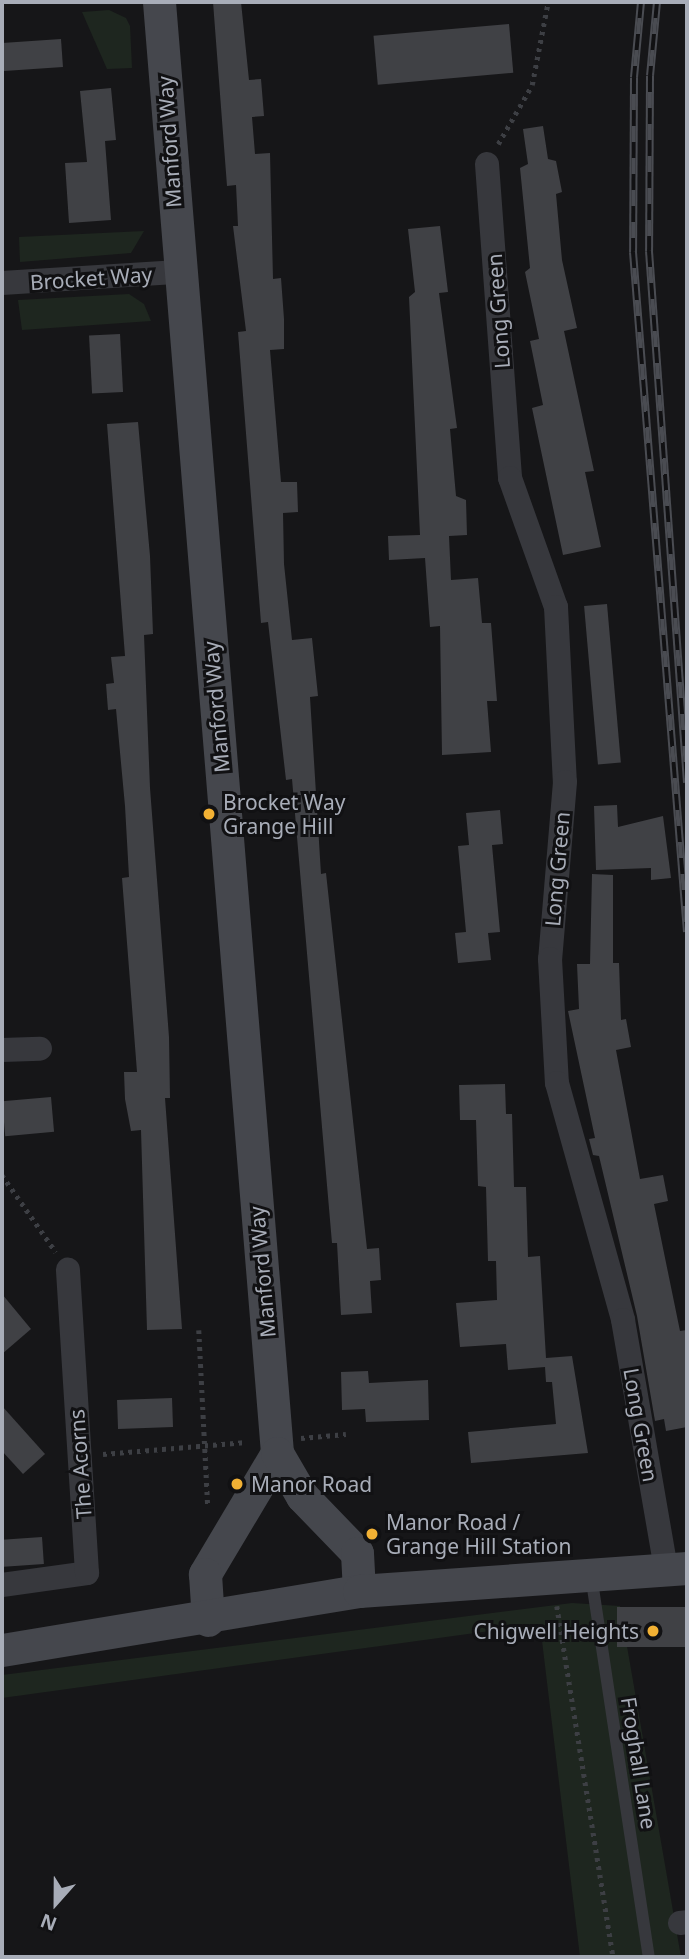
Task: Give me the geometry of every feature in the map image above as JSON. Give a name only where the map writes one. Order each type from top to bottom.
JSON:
[{"type":"street","name":"Manford Way","points":[[159,2],[276,1447],[302,1496],[356,1553],[359,1591]]},
{"type":"street","name":"Long Green","points":[[487,164],[510,478],[556,607],[565,782],[550,959],[557,1083],[623,1320],[676,1569]]},
{"type":"street","name":"Brocket Way","points":[[2,283],[179,272]]},
{"type":"street","points":[[2,1050],[40,1049]]},
{"type":"street","name":"The Acorns","points":[[2,1585],[87,1573],[68,1270]]},
{"type":"street","points":[[208,1620],[205,1574],[276,1447]]},
{"type":"street","points":[[2,1650],[208,1620],[359,1591],[553,1580],[676,1569]]},
{"type":"lane","name":"Froghall Lane","points":[[591,1575],[649,1957]]},
{"type":"path","points":[[487,164],[532,85],[548,2]]},
{"type":"path","points":[[2,1175],[68,1270]]},
{"type":"path","points":[[199,1330],[208,1506]]},
{"type":"path","points":[[80,1455],[204,1445],[276,1447],[346,1434]]},
{"type":"path","points":[[553,1580],[613,1957]]},
{"type":"shaded area","points":[[109,10],[126,18],[130,26],[132,68],[107,69],[82,12]]},
{"type":"shaded area","points":[[144,231],[131,253],[20,262],[19,237]]},
{"type":"shaded area","points":[[129,294],[144,304],[151,321],[22,330],[18,300]]},
{"type":"shaded area","points":[[572,1603],[620,1606],[681,1957],[580,1957],[540,1624],[2,1698],[2,1675]]},
{"type":"building","points":[[213,2],[241,2],[249,80],[261,79],[264,116],[252,117],[255,154],[270,153],[273,279],[281,278],[284,349],[270,350],[281,482],[297,482],[298,512],[283,513],[284,564],[292,640],[312,638],[318,696],[310,697],[321,874],[326,873],[367,1249],[379,1248],[381,1280],[370,1281],[372,1313],[341,1315],[337,1243],[332,1243],[292,779],[286,780],[268,622],[261,623],[238,332],[246,331],[233,226],[238,226],[236,185],[227,186]]},
{"type":"building","points":[[509,24],[513,73],[378,85],[374,36]]},
{"type":"building","points":[[61,39],[63,67],[4,71],[2,43]]},
{"type":"building","points":[[111,88],[116,140],[105,141],[111,220],[69,223],[65,163],[87,162],[80,91]]},
{"type":"building","points":[[543,126],[548,159],[556,161],[562,192],[556,194],[562,260],[577,328],[564,331],[594,471],[585,472],[601,547],[563,555],[532,408],[543,405],[530,341],[539,339],[525,272],[530,268],[520,168],[528,164],[523,129]]},
{"type":"building","points":[[440,226],[448,292],[439,293],[457,428],[450,429],[456,496],[466,500],[467,535],[449,536],[451,580],[478,578],[482,623],[491,623],[497,701],[487,701],[491,752],[442,755],[440,626],[430,627],[425,558],[389,560],[388,536],[420,535],[409,297],[415,292],[408,229]]},
{"type":"building","points":[[120,334],[123,392],[92,394],[89,336]]},
{"type":"building","points":[[138,422],[150,556],[153,634],[144,635],[150,788],[169,1037],[170,1098],[165,1098],[182,1329],[147,1330],[141,1130],[131,1131],[125,1099],[124,1072],[137,1072],[122,878],[129,877],[125,806],[116,709],[108,710],[106,684],[114,683],[111,657],[125,656],[107,424]]},
{"type":"building","points":[[607,604],[621,762],[598,764],[584,606]]},
{"type":"building","points":[[617,805],[618,827],[663,816],[671,878],[651,880],[651,868],[596,870],[594,806]]},
{"type":"building","points":[[500,810],[503,844],[492,845],[500,932],[488,933],[491,960],[458,963],[455,933],[466,932],[458,846],[469,845],[466,813]]},
{"type":"building","points":[[592,874],[613,875],[613,963],[619,963],[621,1020],[626,1019],[631,1047],[616,1050],[640,1179],[663,1175],[668,1201],[654,1204],[680,1331],[687,1330],[687,1427],[666,1431],[664,1419],[655,1421],[637,1316],[599,1156],[593,1155],[589,1139],[595,1138],[568,1011],[579,1009],[577,964],[590,964]]},
{"type":"building","points":[[505,1084],[506,1114],[512,1114],[514,1187],[526,1187],[528,1257],[540,1256],[546,1358],[572,1356],[588,1453],[471,1463],[468,1432],[556,1424],[552,1382],[546,1382],[545,1367],[508,1370],[506,1344],[460,1347],[456,1303],[497,1300],[496,1261],[488,1261],[486,1187],[478,1186],[476,1120],[460,1120],[459,1085]]},
{"type":"building","points":[[51,1097],[54,1132],[5,1136],[2,1101]]},
{"type":"building","points":[[2,1294],[31,1329],[2,1354]]},
{"type":"building","points":[[368,1371],[369,1383],[428,1380],[429,1420],[366,1422],[365,1409],[342,1410],[341,1372]]},
{"type":"building","points":[[172,1398],[173,1427],[118,1429],[117,1400]]},
{"type":"building","points":[[2,1406],[45,1454],[23,1474],[2,1451]]},
{"type":"building","points":[[42,1537],[44,1564],[4,1567],[2,1540]]},
{"type":"building","name":"Chigwell Heights","points":[[617,1607],[687,1607],[687,1647],[617,1647]]},
{"type":"railway","points":[[641,2],[634,78],[633,252],[687,932]]},
{"type":"railway","points":[[657,2],[650,76],[649,251],[687,783]]},
{"type":"place","name":"Brocket Way Grange Hill","points":[[209,814]]},
{"type":"place","name":"Manor Road","points":[[237,1484]]},
{"type":"place","name":"Manor Road / Grange Hill Station","points":[[372,1534]]},
{"type":"place","name":"Chigwell Heights","points":[[653,1631]]}]
